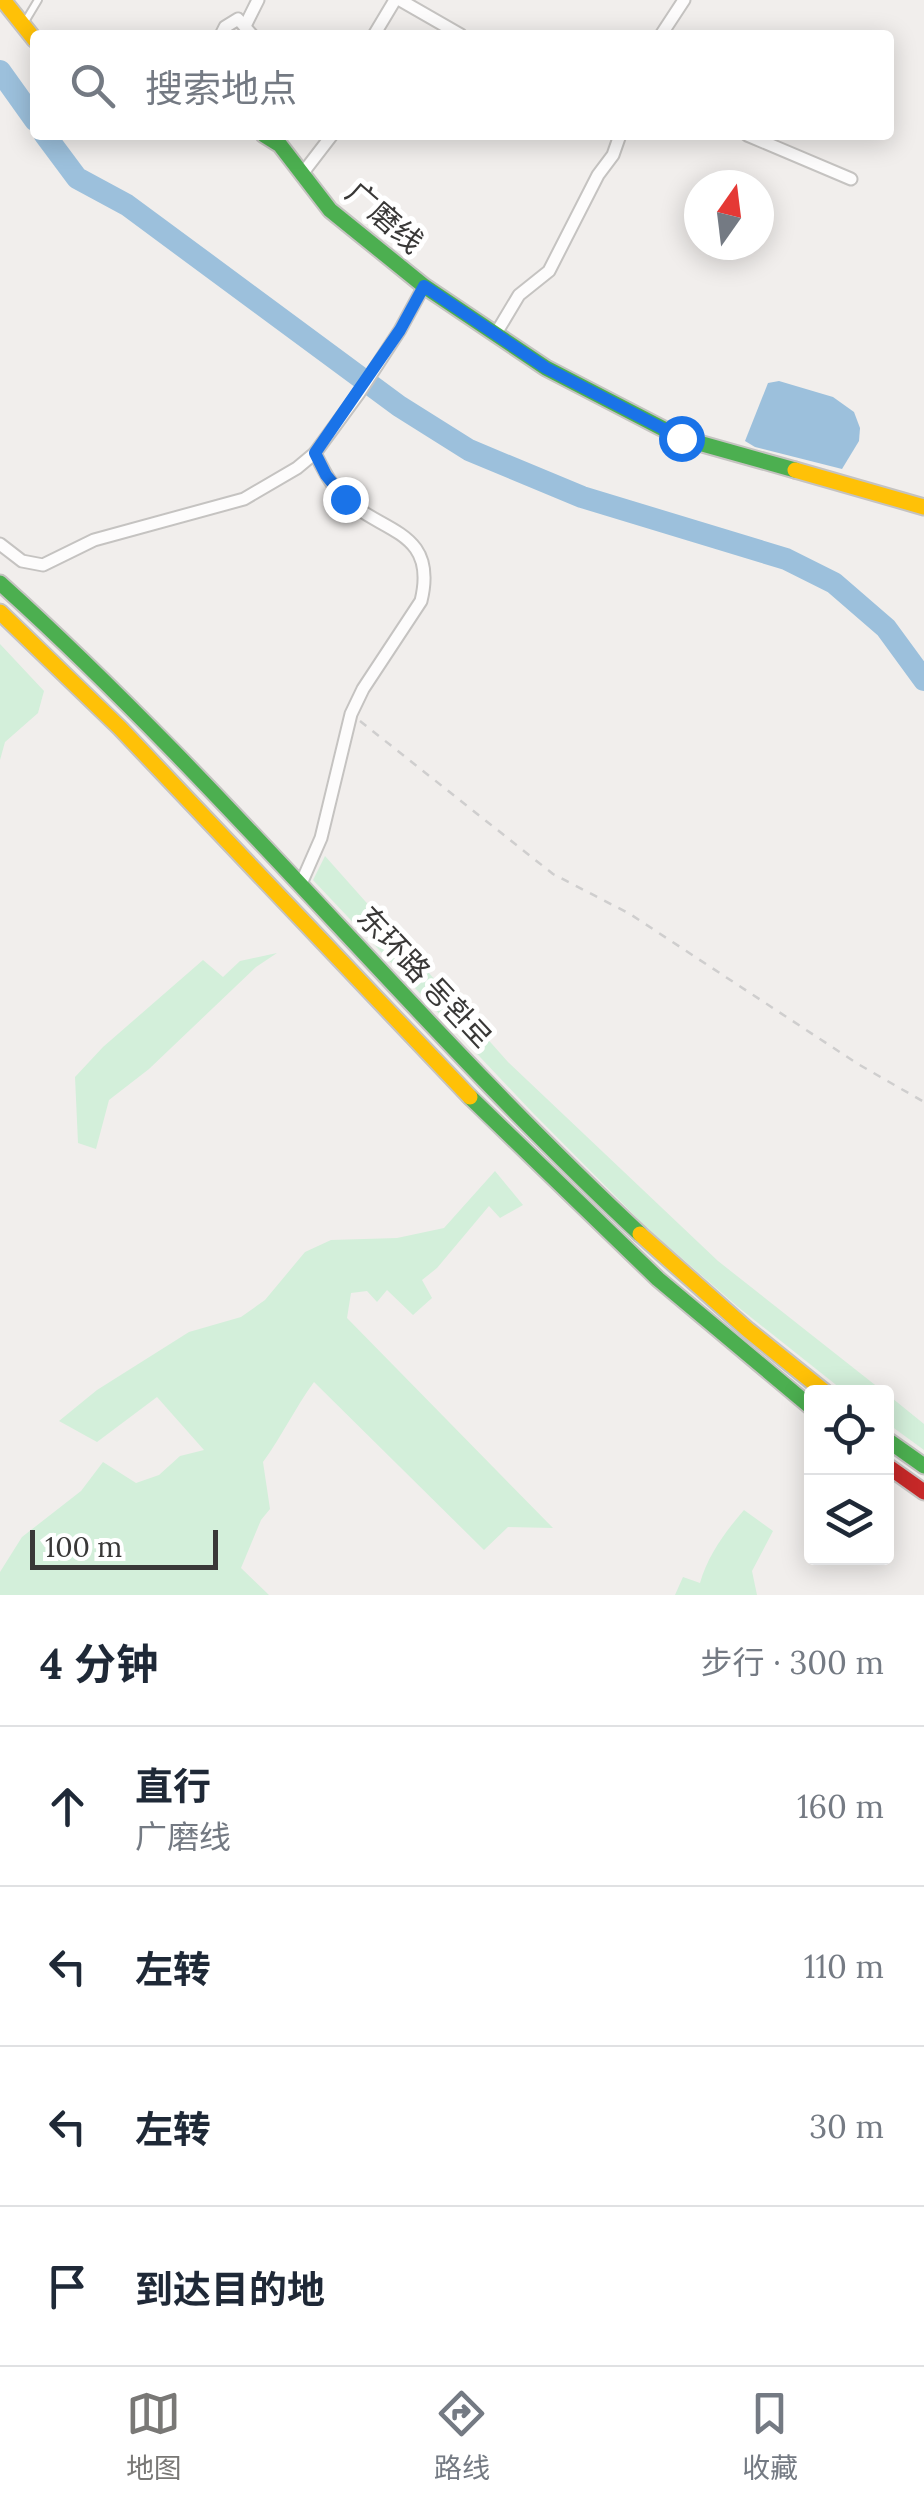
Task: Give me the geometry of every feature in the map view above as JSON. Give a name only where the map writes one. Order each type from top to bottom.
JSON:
[{"type":"main road","points":[[3,0],[30,35]]},
{"type":"main road","name":"广磨线","points":[[273,140],[330,210],[424,286],[546,368],[681,438],[924,507]]},
{"type":"main road","name":"东环路 동환로","points":[[0,583],[139,716],[613,1211],[687,1280],[816,1385]]},
{"type":"main road","name":"东环路 동환로","points":[[0,612],[77,684],[591,1217],[708,1325],[804,1402]]},
{"type":"main road","points":[[894,1445],[924,1466]]},
{"type":"main road","points":[[894,1471],[924,1492]]},
{"type":"street","points":[[248,30],[258,0]]},
{"type":"street","points":[[377,30],[397,0],[452,30]]},
{"type":"street","points":[[664,30],[684,0]]},
{"type":"street","points":[[223,30],[238,19],[247,30]]},
{"type":"street","points":[[302,174],[328,140]]},
{"type":"street","points":[[495,336],[519,295],[549,272],[618,140]]},
{"type":"street","points":[[759,140],[850,179]]},
{"type":"street","points":[[0,544],[22,562],[42,565],[94,540],[244,499],[315,453],[400,330],[424,286]]},
{"type":"street","points":[[288,905],[321,838],[351,714],[363,689],[421,602],[425,585],[418,553],[404,536],[345,499],[315,453]]},
{"type":"lane","points":[[22,26],[38,0]]},
{"type":"path","points":[[351,714],[553,874],[630,914],[858,1064],[924,1102]]},
{"type":"green space","points":[[0,644],[44,691],[38,713],[5,742],[0,760]]},
{"type":"green space","points":[[325,856],[508,1062],[718,1261],[875,1385],[836,1385],[647,1228],[313,880]]},
{"type":"green space","points":[[277,953],[256,967],[149,1069],[109,1100],[96,1149],[78,1143],[75,1077],[103,1047],[203,960],[223,977],[240,961]]},
{"type":"green space","points":[[495,1171],[523,1205],[500,1218],[489,1206],[437,1268],[422,1280],[432,1298],[413,1315],[387,1290],[377,1302],[367,1291],[351,1293],[347,1318],[553,1528],[508,1527],[484,1550],[314,1382],[263,1462],[270,1509],[261,1520],[241,1568],[269,1595],[0,1595],[0,1572],[22,1537],[81,1491],[103,1462],[136,1483],[159,1475],[180,1456],[204,1450],[157,1397],[97,1442],[59,1421],[97,1390],[189,1332],[241,1317],[265,1300],[305,1252],[331,1240],[397,1238],[444,1228]]},
{"type":"green space","points":[[894,1400],[924,1424],[924,1450],[894,1428]]},
{"type":"green space","points":[[744,1510],[773,1531],[752,1571],[757,1595],[675,1595],[683,1577],[700,1583],[718,1544]]},
{"type":"water","points":[[779,381],[833,397],[854,412],[860,428],[859,441],[842,469],[745,441],[768,383]]},
{"type":"waterway","points":[[0,71],[30,113]]},
{"type":"waterway","points":[[49,140],[77,178],[127,205],[399,406],[469,450],[582,497],[786,559],[834,583],[886,628],[924,680]]},
{"type":"traffic: fast","points":[[272,140],[330,210],[424,286],[546,368],[681,438],[795,470]]},
{"type":"traffic: fast","points":[[0,583],[164,742],[478,1073],[640,1234]]},
{"type":"traffic: fast","points":[[470,1097],[658,1279],[804,1401]]},
{"type":"traffic: fast","points":[[894,1445],[924,1466]]},
{"type":"traffic: slow","points":[[3,0],[30,34]]},
{"type":"traffic: slow","points":[[795,470],[924,507]]},
{"type":"traffic: slow","points":[[0,612],[120,728],[470,1097]]},
{"type":"traffic: slow","points":[[640,1234],[816,1385]]},
{"type":"traffic: jam","points":[[894,1471],[924,1492]]},
{"type":"route","points":[[345,499],[315,453],[400,330],[424,286],[546,368],[681,438]]}]
